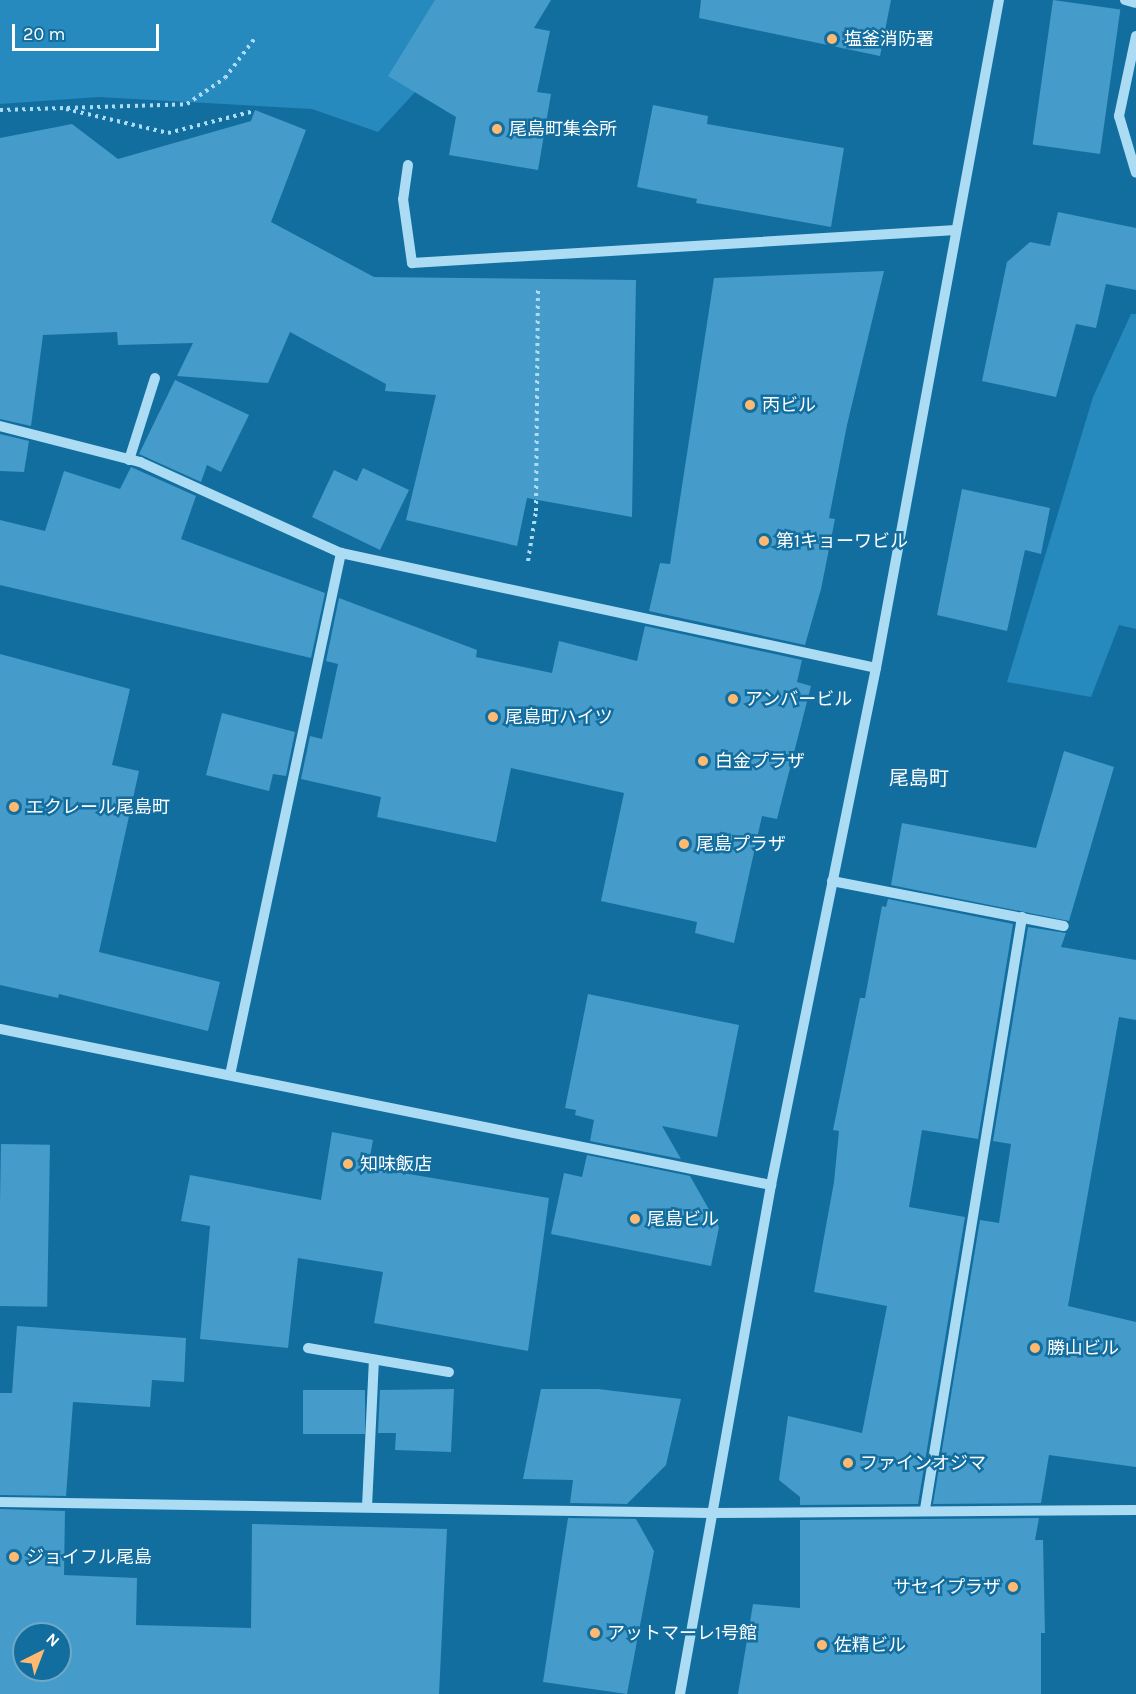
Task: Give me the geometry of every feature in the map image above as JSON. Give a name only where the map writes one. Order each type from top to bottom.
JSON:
[{"type":"street","points":[[680,1694],[771,1185],[876,668],[999,0]]},
{"type":"street","points":[[1125,0],[1136,3]]},
{"type":"street","points":[[1136,36],[1119,116],[1136,173]]},
{"type":"street","points":[[408,165],[403,199],[412,263],[956,230]]},
{"type":"street","points":[[129,460],[155,378]]},
{"type":"street","points":[[0,426],[129,460],[341,553],[876,668]]},
{"type":"street","points":[[230,1075],[341,553]]},
{"type":"street","points":[[832,881],[1064,926]]},
{"type":"street","points":[[925,1509],[1022,917]]},
{"type":"street","points":[[0,1029],[771,1185]]},
{"type":"street","points":[[308,1348],[449,1372]]},
{"type":"street","points":[[367,1507],[374,1360]]},
{"type":"street","points":[[0,1502],[711,1513],[925,1509],[1136,1510]]},
{"type":"path","points":[[0,110],[187,104],[225,78],[255,38]]},
{"type":"path","points":[[61,108],[168,133],[255,111]]},
{"type":"path","points":[[524,594],[536,511],[539,256]]},
{"type":"shaded area","points":[[0,0],[501,0],[378,132],[312,109],[98,97],[0,104]]},
{"type":"shaded area","points":[[1131,314],[1136,314],[1136,629],[1119,625],[1091,697],[1007,682],[1093,397]]},
{"type":"building","points":[[435,0],[551,0],[534,28],[550,31],[537,92],[551,94],[538,170],[449,155],[456,117],[388,76]]},
{"type":"building","name":"塩釜消防署","points":[[701,0],[891,0],[880,56],[699,18]]},
{"type":"building","points":[[1053,0],[1120,9],[1100,154],[1033,145]]},
{"type":"building","points":[[653,105],[708,116],[707,124],[844,148],[831,227],[696,203],[697,199],[637,187]]},
{"type":"building","points":[[255,110],[306,130],[271,222],[374,277],[636,280],[632,517],[527,498],[517,546],[406,520],[436,395],[385,391],[386,384],[290,332],[268,383],[177,376],[193,343],[118,345],[117,332],[43,335],[31,426],[0,419],[0,138],[72,124],[118,159],[251,121]]},
{"type":"building","points":[[1058,212],[1136,228],[1136,290],[1106,284],[1096,328],[1076,324],[1056,397],[982,381],[1007,262],[1030,242],[1050,246]]},
{"type":"building","points":[[884,271],[847,425],[829,518],[835,519],[821,589],[805,645],[649,611],[660,563],[670,564],[714,278]]},
{"type":"building","points":[[175,380],[249,415],[221,472],[207,465],[201,482],[139,454]]},
{"type":"building","points":[[0,434],[29,441],[24,472],[0,471]]},
{"type":"building","points":[[131,467],[196,496],[181,539],[325,593],[311,658],[0,585],[0,520],[45,531],[64,471],[120,489]]},
{"type":"building","points":[[363,468],[409,490],[380,550],[312,517],[334,470],[357,481]]},
{"type":"building","points":[[962,489],[1050,508],[1041,554],[1025,550],[1007,631],[937,615]]},
{"type":"building","points":[[339,598],[477,650],[476,657],[552,673],[559,641],[637,661],[645,626],[802,660],[797,682],[811,686],[777,819],[762,816],[734,943],[695,933],[697,922],[601,901],[624,793],[511,768],[496,842],[377,817],[381,797],[301,779],[310,736],[322,739],[338,664],[326,661]]},
{"type":"building","points":[[0,654],[130,689],[112,765],[139,771],[99,952],[220,982],[208,1031],[59,994],[58,998],[0,985]]},
{"type":"building","points":[[222,713],[295,732],[286,776],[273,774],[269,791],[206,775]]},
{"type":"building","points":[[1064,751],[1114,767],[1069,921],[891,885],[902,823],[1036,848]]},
{"type":"building","points":[[888,899],[1013,924],[978,1139],[922,1130],[909,1207],[965,1217],[918,1504],[800,1505],[800,1497],[779,1480],[788,1416],[862,1433],[887,1306],[814,1292],[834,1182],[839,1131],[833,1130],[860,998],[865,998],[882,906],[886,907]]},
{"type":"building","points":[[1028,927],[1066,933],[1061,947],[1136,960],[1136,1020],[1119,1017],[1068,1306],[1136,1322],[1136,1467],[1049,1455],[1041,1503],[933,1504],[980,1220],[999,1223],[1011,1144],[993,1141]]},
{"type":"building","points":[[588,994],[739,1025],[717,1137],[662,1126],[681,1159],[590,1141],[594,1120],[575,1115],[576,1110],[565,1108]]},
{"type":"building","points":[[332,1132],[373,1140],[368,1167],[549,1198],[528,1351],[374,1323],[383,1272],[298,1258],[288,1348],[200,1339],[210,1226],[181,1221],[190,1175],[321,1200]]},
{"type":"building","points":[[1,1144],[50,1145],[47,1307],[0,1306]]},
{"type":"building","name":"尾島ビル","points":[[587,1155],[690,1176],[719,1227],[711,1266],[551,1234],[564,1173],[582,1177]]},
{"type":"building","points":[[17,1326],[186,1338],[184,1382],[152,1380],[150,1407],[73,1402],[66,1496],[0,1495],[0,1393],[12,1393]]},
{"type":"building","points":[[454,1389],[451,1452],[395,1450],[396,1433],[378,1433],[380,1390]]},
{"type":"building","points":[[541,1389],[598,1389],[681,1399],[666,1465],[627,1504],[570,1503],[573,1480],[523,1479]]},
{"type":"building","points":[[303,1390],[365,1390],[365,1434],[303,1434]]},
{"type":"building","points":[[0,1509],[65,1511],[64,1575],[137,1578],[136,1625],[251,1628],[252,1524],[447,1529],[439,1694],[0,1694]]},
{"type":"building","points":[[568,1518],[636,1519],[654,1551],[627,1694],[543,1682]]},
{"type":"building","points":[[1039,1518],[1035,1540],[1043,1540],[1045,1633],[1041,1633],[1041,1694],[738,1694],[753,1604],[800,1608],[800,1520]]},
{"type":"place","name":"塩釜消防署","points":[[832,39]]},
{"type":"place","name":"尾島町集会所","points":[[497,129]]},
{"type":"place","name":"丙ビル","points":[[750,405]]},
{"type":"place","name":"第1キョーワビル","points":[[764,541]]},
{"type":"place","name":"アンバービル","points":[[733,699]]},
{"type":"place","name":"尾島町ハイツ","points":[[493,717]]},
{"type":"place","name":"白金プラザ","points":[[703,761]]},
{"type":"place","name":"エクレール尾島町","points":[[14,807]]},
{"type":"place","name":"尾島プラザ","points":[[684,844]]},
{"type":"place","name":"知味飯店","points":[[348,1164]]},
{"type":"place","name":"尾島ビル","points":[[635,1219]]},
{"type":"place","name":"勝山ビル","points":[[1035,1348]]},
{"type":"place","name":"ファインオジマ","points":[[848,1463]]},
{"type":"place","name":"ジョイフル尾島","points":[[14,1557]]},
{"type":"place","name":"サセイプラザ","points":[[1013,1587]]},
{"type":"place","name":"アットマーレ1号館","points":[[595,1633]]},
{"type":"place","name":"佐精ビル","points":[[822,1645]]},
{"type":"district","name":"尾島町","points":[[919,778]]}]
